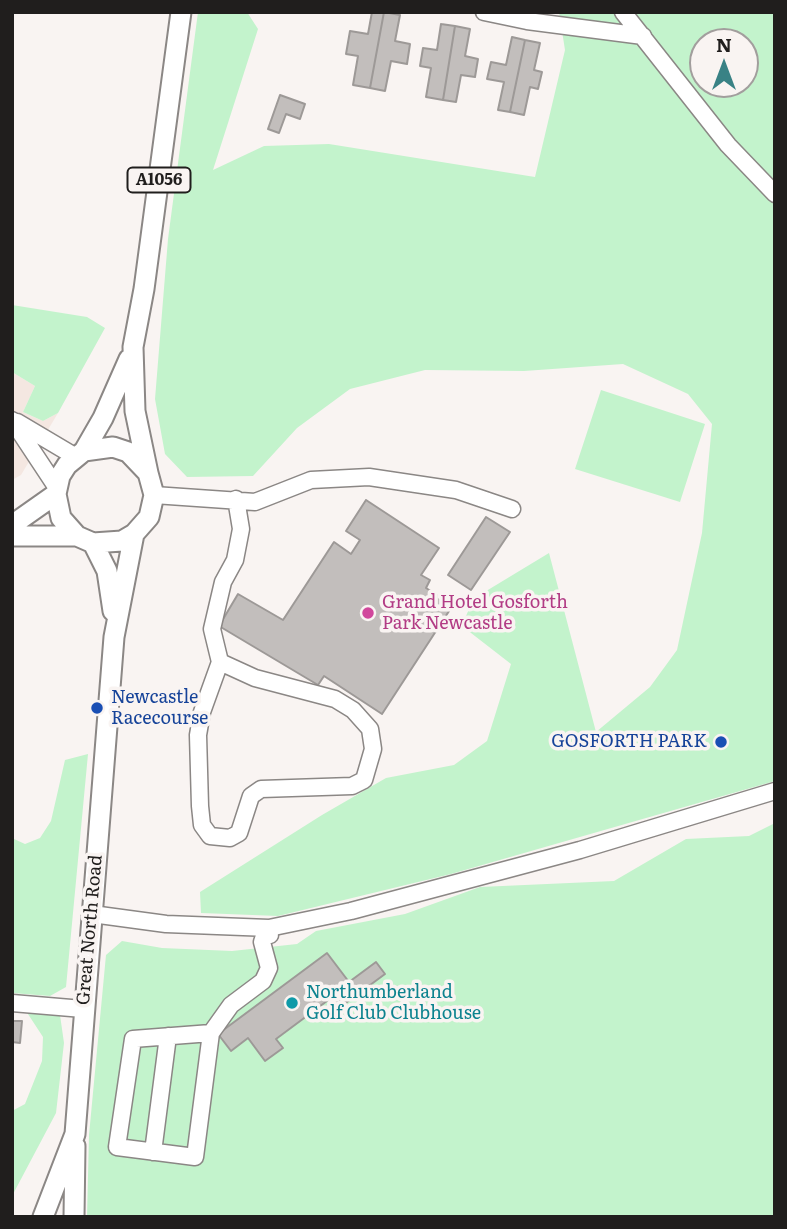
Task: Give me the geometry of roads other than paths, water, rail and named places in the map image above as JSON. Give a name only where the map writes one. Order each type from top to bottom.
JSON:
[{"type":"main road","name":"A1056","points":[[80,454],[119,383],[133,347],[144,289],[181,12]]},
{"type":"main road","name":"A1056","points":[[133,347],[135,411],[148,473]]},
{"type":"main road","points":[[12,536],[114,543],[134,534],[149,517],[154,495],[148,473],[128,452],[113,447],[80,454],[60,476],[56,491],[61,518],[85,539]]},
{"type":"main road","points":[[12,525],[56,491]]},
{"type":"main road","name":"Great North Road","points":[[43,1217],[75,1134],[114,637],[134,534]]},
{"type":"main road","name":"Great North Road","points":[[85,539],[107,571],[114,637]]},
{"type":"main road","points":[[74,1217],[75,1134]]},
{"type":"street","points":[[484,12],[527,21],[643,36]]},
{"type":"street","points":[[623,12],[728,145],[775,194]]},
{"type":"street","points":[[12,419],[80,454]]},
{"type":"street","points":[[12,419],[56,491]]},
{"type":"street","points":[[154,495],[255,502],[311,480],[369,477],[456,490],[512,509]]},
{"type":"street","points":[[220,663],[268,682],[335,699],[353,710],[370,729],[373,749],[364,780],[352,786],[261,789],[251,796],[239,833],[230,838],[209,836],[202,825],[198,735],[202,712],[220,663],[212,629],[223,582],[235,560],[241,529],[236,499]]},
{"type":"street","points":[[92,914],[166,924],[269,928],[351,911],[580,850],[775,791]]},
{"type":"street","points":[[211,1033],[133,1039],[117,1147],[195,1157],[211,1033],[231,1005],[263,981],[269,968],[262,942],[264,936],[270,935],[269,928]]},
{"type":"street","points":[[12,1003],[83,1009]]},
{"type":"street","points":[[153,1152],[168,1036]]},
{"type":"place","name":"Grand Hotel Gosforth Park Newcastle","points":[[368,613]]},
{"type":"place","name":"Newcastle Racecourse","points":[[97,708]]},
{"type":"place","name":"GOSFORTH PARK","points":[[721,742]]},
{"type":"place","name":"Northumberland Golf Club Clubhouse","points":[[292,1003]]}]
